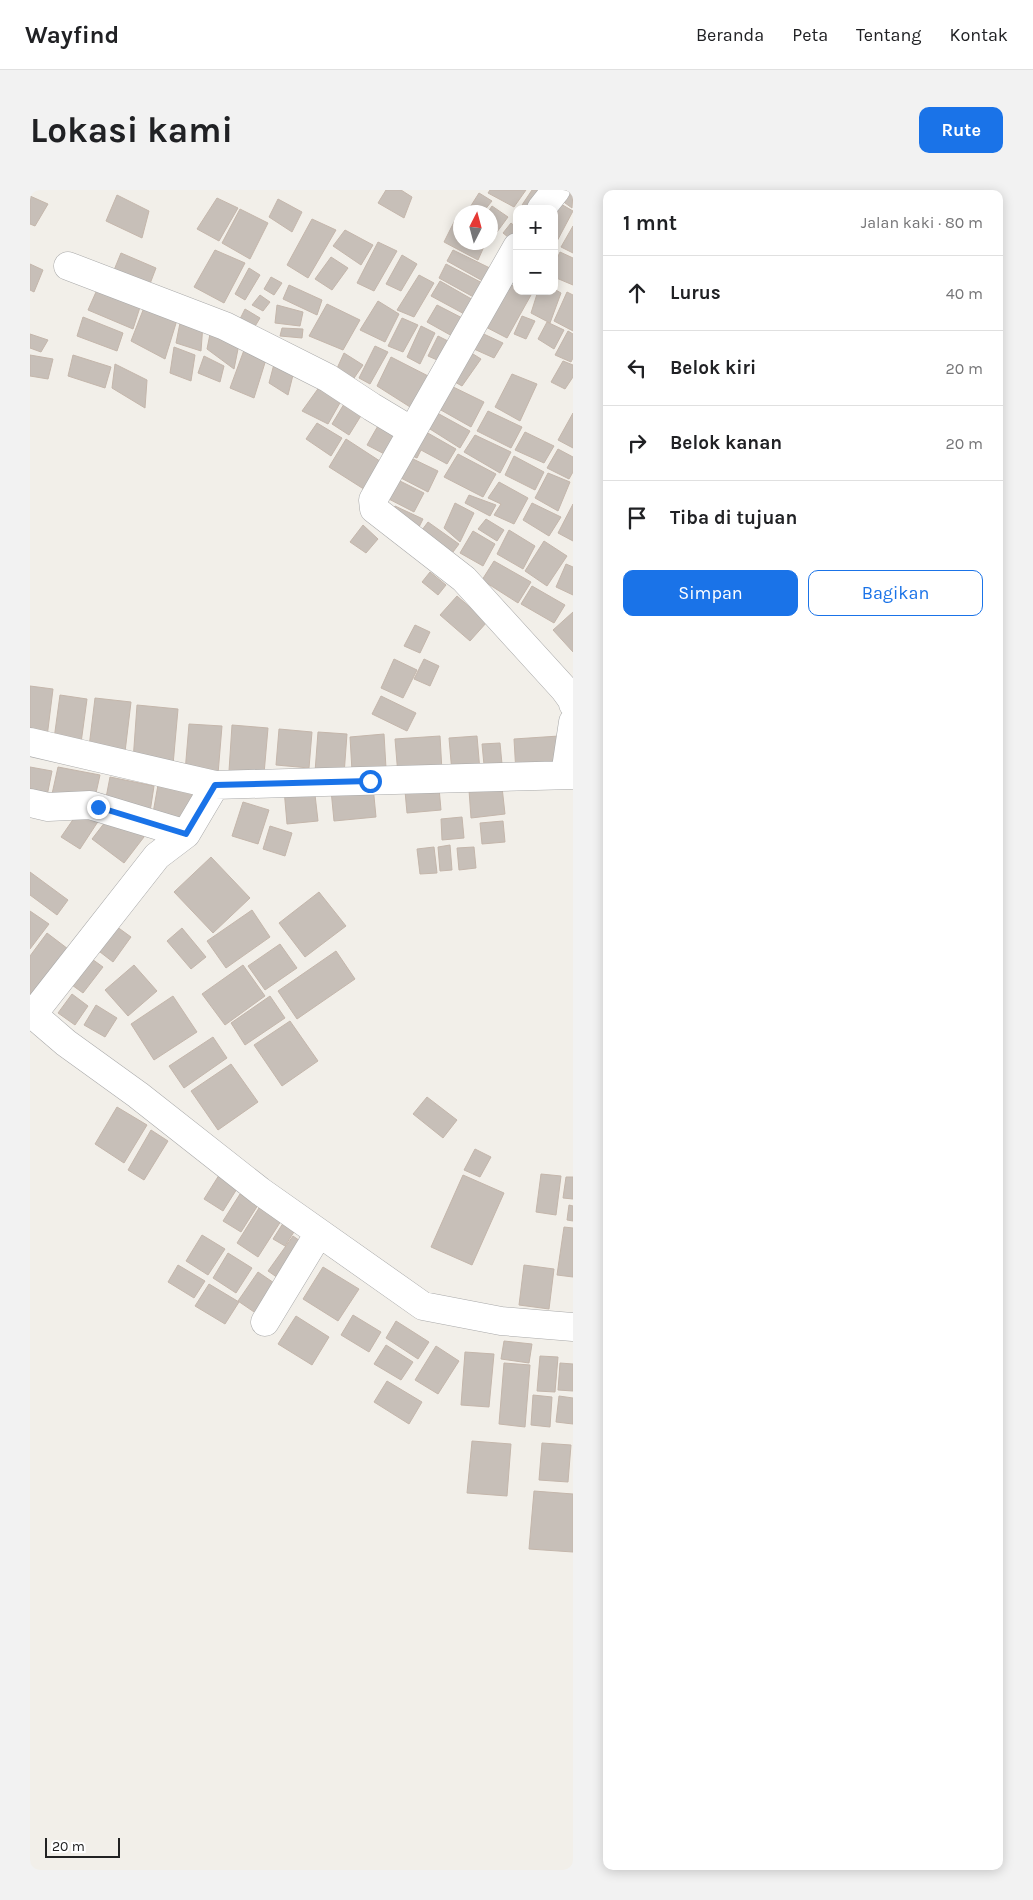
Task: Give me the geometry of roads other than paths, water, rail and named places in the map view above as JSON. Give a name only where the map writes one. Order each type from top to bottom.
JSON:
[{"type":"street","points":[[544,205],[556,190]]},
{"type":"street","points":[[515,250],[373,500],[374,509],[464,580],[564,689],[573,704]]},
{"type":"street","points":[[68,266],[225,326],[328,378],[372,408],[412,431]]},
{"type":"street","points":[[30,742],[215,785],[569,775],[573,722]]},
{"type":"street","points":[[215,785],[186,834],[157,856],[31,1013],[66,1043],[138,1095],[260,1191],[423,1306],[501,1321],[573,1327]]},
{"type":"street","points":[[30,803],[48,807],[90,806],[186,834]]},
{"type":"street","points":[[265,1322],[319,1233]]}]
